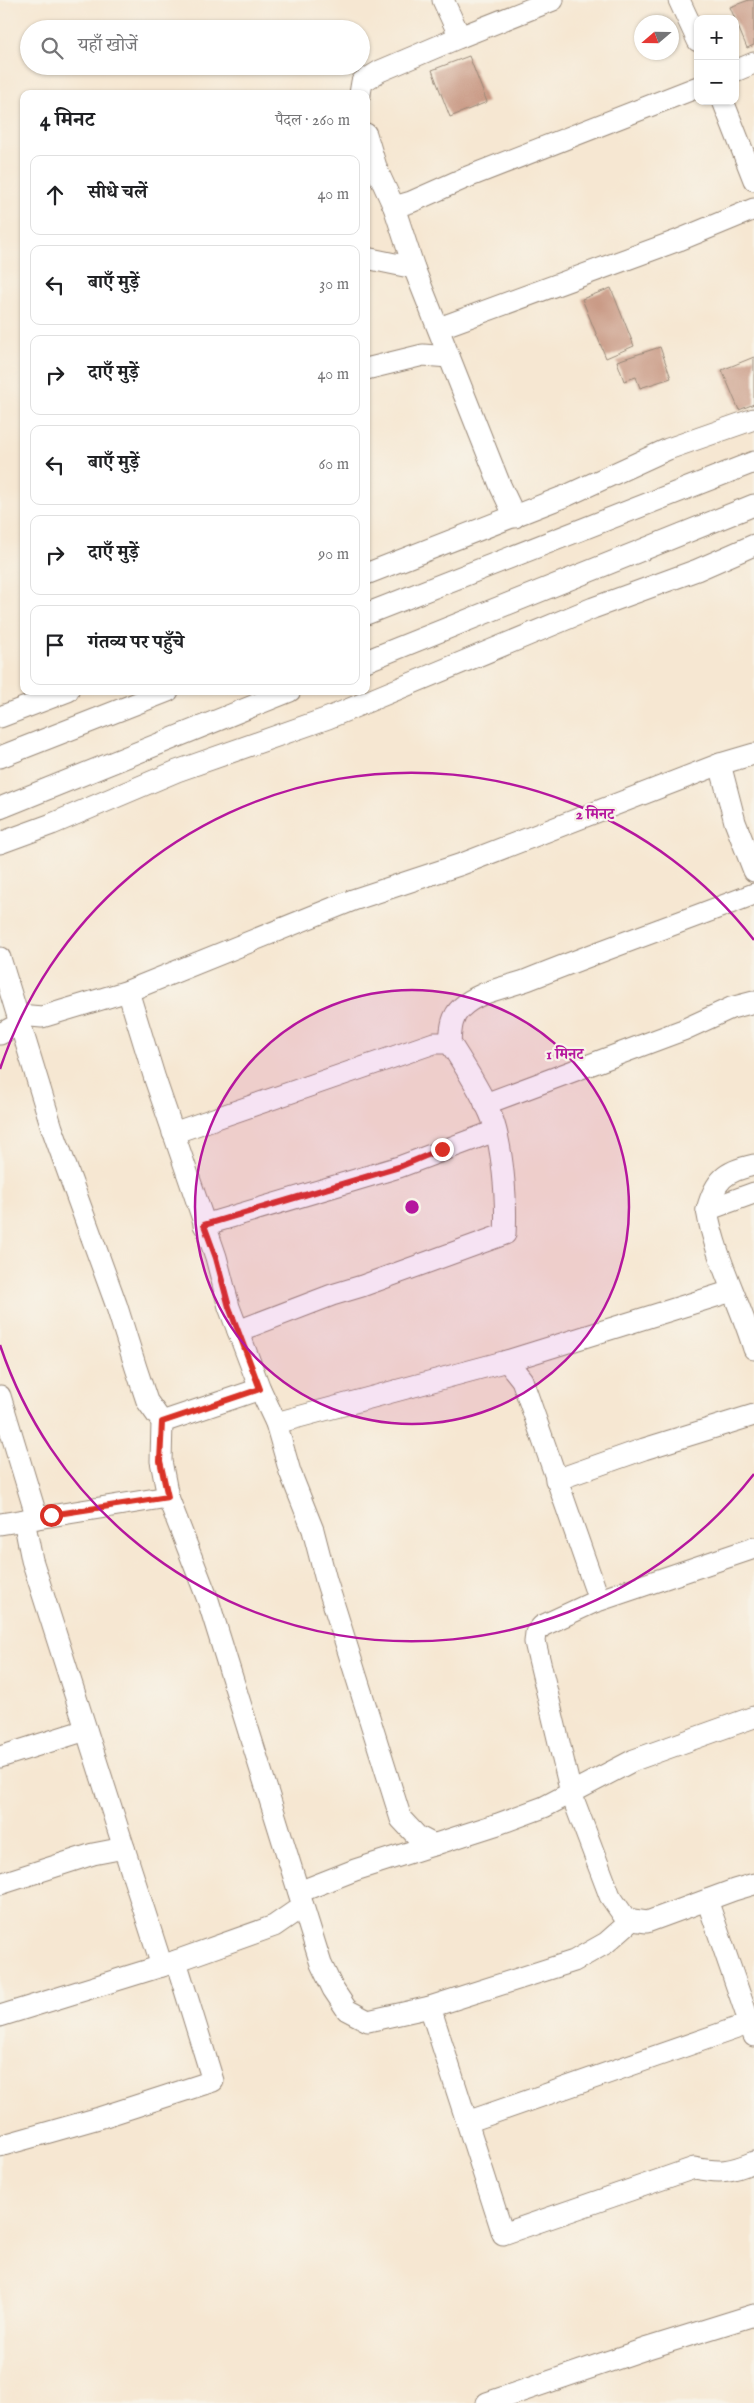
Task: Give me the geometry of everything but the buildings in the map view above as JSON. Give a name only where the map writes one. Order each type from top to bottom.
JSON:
[{"type":"street","points":[[443,0],[460,37]]},
{"type":"street","points":[[361,90],[362,82],[380,71],[553,0]]},
{"type":"street","points":[[679,0],[694,32]]},
{"type":"street","points":[[739,69],[754,63]]},
{"type":"street","points":[[394,206],[411,202],[694,89]]},
{"type":"street","points":[[725,105],[754,180]]},
{"type":"street","points":[[370,147],[377,170],[394,206],[414,268],[515,516]]},
{"type":"street","points":[[439,328],[679,240],[754,209]]},
{"type":"street","points":[[370,259],[414,268]]},
{"type":"street","points":[[370,368],[423,355],[449,357]]},
{"type":"street","points":[[370,572],[515,516],[668,450],[754,419]]},
{"type":"street","points":[[370,612],[754,462]]},
{"type":"street","points":[[370,659],[754,505]]},
{"type":"street","points":[[0,843],[52,824],[177,771],[328,718],[593,608],[697,570],[754,545]]},
{"type":"street","points":[[0,717],[58,695]]},
{"type":"street","points":[[0,757],[158,695]]},
{"type":"street","points":[[0,808],[280,695]]},
{"type":"street","points":[[0,1034],[20,1019],[42,1017],[128,991],[353,900],[462,864],[720,764],[754,754]]},
{"type":"street","points":[[720,764],[735,822],[754,871]]},
{"type":"street","points":[[238,1331],[332,1295],[505,1234],[506,1214],[494,1131],[485,1104],[450,1043],[452,1020],[461,1008],[483,994],[617,944],[640,938],[697,914],[715,911],[754,894]]},
{"type":"street","points":[[0,958],[52,1128],[116,1304],[147,1401],[162,1422],[160,1461],[168,1497],[208,1600],[321,1964],[333,1990],[347,2010],[368,2021],[430,2007],[574,1961],[606,1943],[632,1920]]},
{"type":"street","points":[[128,991],[238,1331],[260,1389],[276,1423],[290,1472],[313,1530],[326,1580],[401,1819],[417,1836],[434,1846]]},
{"type":"street","points":[[485,1104],[683,1030],[732,1008],[754,1002]]},
{"type":"street","points":[[173,1132],[399,1054],[434,1043],[450,1043]]},
{"type":"street","points":[[204,1225],[399,1167],[494,1131]]},
{"type":"street","points":[[753,1339],[732,1291],[711,1232],[707,1210],[717,1183],[735,1169],[754,1165]]},
{"type":"street","points":[[707,1210],[754,1193]]},
{"type":"street","points":[[276,1423],[507,1361],[732,1291]]},
{"type":"street","points":[[507,1361],[522,1380],[599,1600]]},
{"type":"street","points":[[162,1422],[260,1389]]},
{"type":"street","points":[[0,1396],[30,1519],[32,1560],[124,1848],[213,2080],[99,2118],[0,2146]]},
{"type":"street","points":[[556,1480],[644,1449],[754,1414]]},
{"type":"street","points":[[0,1524],[168,1497]]},
{"type":"street","points":[[754,1548],[599,1600],[542,1626],[536,1633],[535,1642],[571,1793],[610,1896],[626,1919],[647,1922],[754,1884]]},
{"type":"street","points":[[0,2016],[169,1963],[274,1926],[301,1899],[355,1870],[434,1846],[544,1807],[634,1760],[698,1739],[754,1717]]},
{"type":"street","points":[[0,1757],[86,1730]]},
{"type":"street","points":[[0,1884],[93,1854],[124,1848]]},
{"type":"street","points":[[467,2122],[753,2027],[707,1900]]},
{"type":"street","points":[[430,2007],[503,2234],[694,2168],[715,2172],[731,2171],[754,2162]]},
{"type":"street","points":[[487,2403],[648,2348],[754,2315]]},
{"type":"route","points":[[51,1515],[168,1497],[160,1461],[162,1422],[260,1389],[229,1307],[216,1258],[204,1225],[265,1205],[331,1188],[399,1167],[442,1149]]}]
